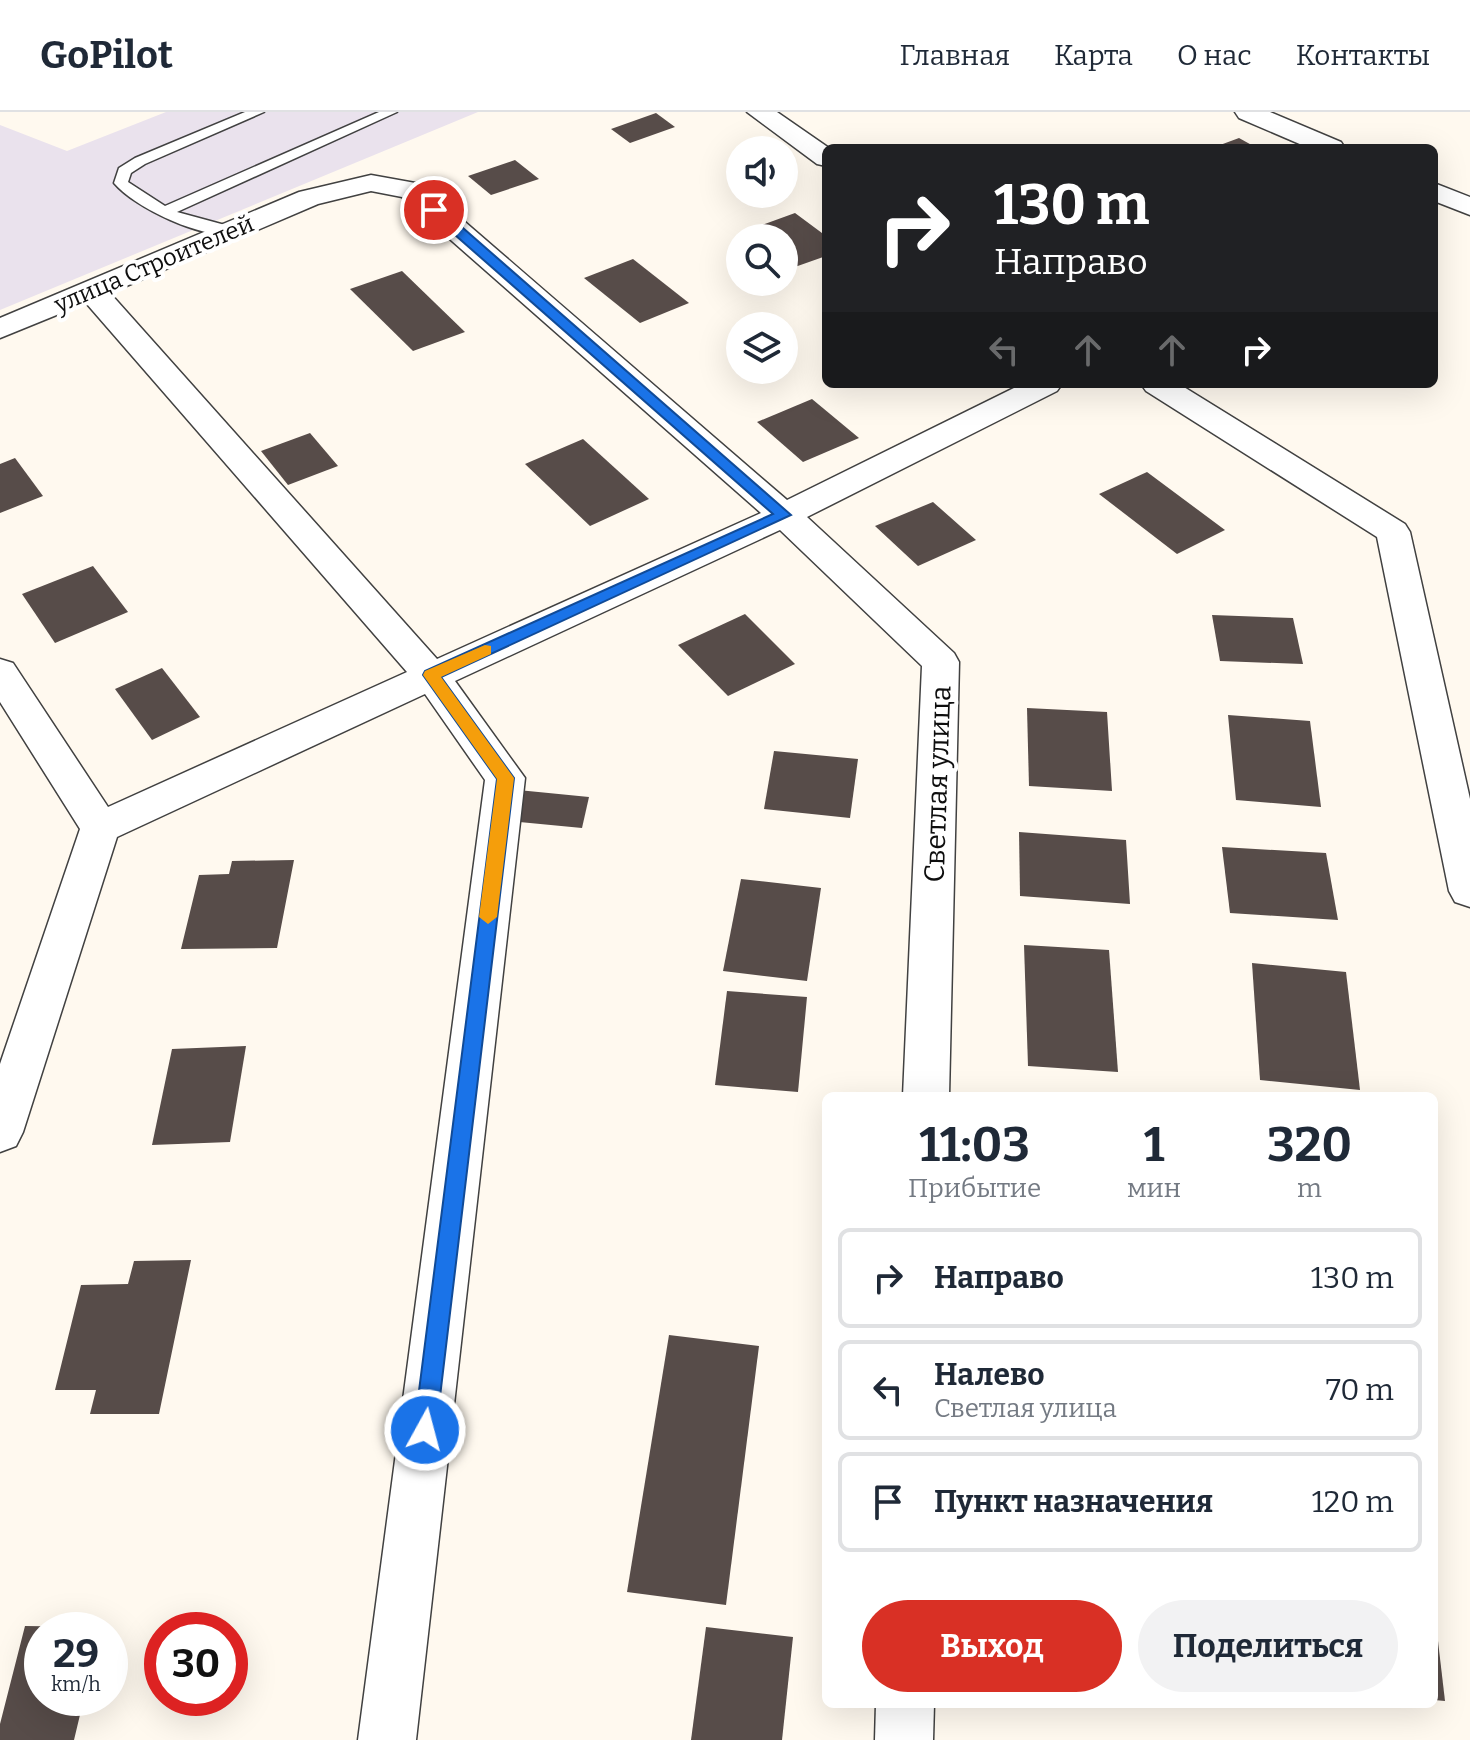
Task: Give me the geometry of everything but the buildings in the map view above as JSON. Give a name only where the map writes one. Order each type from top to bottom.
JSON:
[{"type":"street","points":[[760,112],[822,155]]},
{"type":"street","points":[[1248,112],[1323,144]]},
{"type":"street","name":"Светлая улица","points":[[309,198],[371,183],[411,190],[784,515],[941,662],[926,1092]]},
{"type":"street","points":[[1438,193],[1470,207]]},
{"type":"street","name":"улица Строителей","points":[[0,329],[309,198]]},
{"type":"street","points":[[91,290],[431,675],[505,778],[387,1740]]},
{"type":"street","points":[[0,1132],[100,828],[784,515],[1038,388]]},
{"type":"street","points":[[1163,388],[1393,532],[1470,891]]},
{"type":"street","points":[[0,672],[100,828]]},
{"type":"street","points":[[904,1740],[905,1708]]},
{"type":"lane","points":[[231,231],[188,223],[132,194],[121,183],[124,171],[140,161],[257,112]]},
{"type":"lane","points":[[167,211],[390,112]]},
{"type":"shaded area","points":[[166,112],[478,112],[0,310],[0,125],[67,151]]},
{"type":"slow traffic","points":[[485,650],[431,675],[505,778],[488,917]]},
{"type":"route","points":[[425,1430],[505,778],[431,675],[784,515],[434,210]]}]
